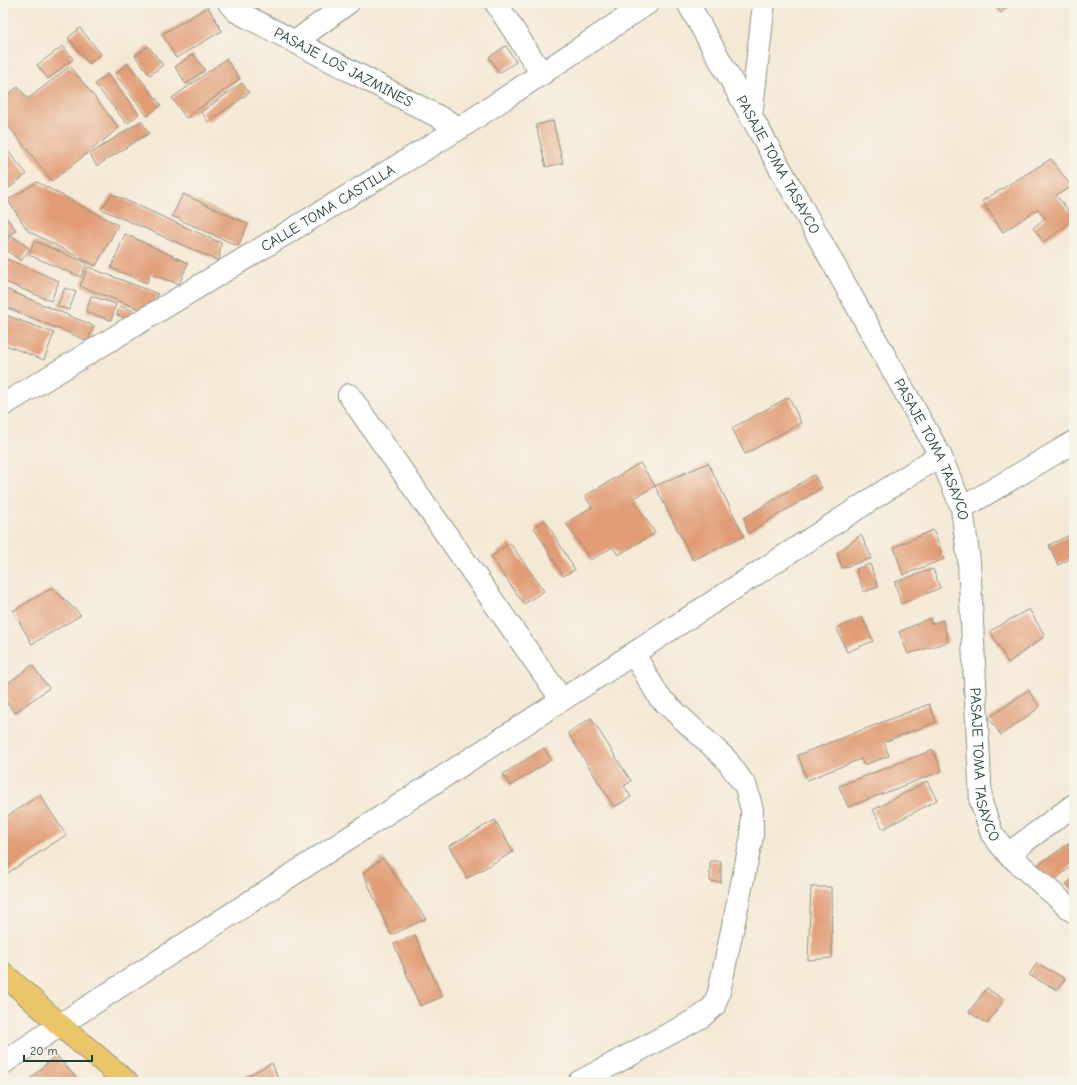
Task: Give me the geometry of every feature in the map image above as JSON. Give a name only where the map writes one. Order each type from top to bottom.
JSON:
[{"type":"main road","points":[[3,973],[60,1025],[127,1082]]},
{"type":"street","points":[[295,42],[348,3]]},
{"type":"street","points":[[496,3],[542,74]]},
{"type":"street","name":"CALLE TOMA CASTILLA","points":[[3,405],[460,128],[648,3]]},
{"type":"street","name":"PASAJE TOMA TASAYCO","points":[[688,3],[940,455],[962,508],[969,562],[981,802],[992,834],[1008,854],[1074,912]]},
{"type":"street","points":[[751,117],[764,3]]},
{"type":"street","name":"PASAJE LOS JAZMINES","points":[[238,6],[295,42],[460,128]]},
{"type":"street","points":[[349,395],[562,700]]},
{"type":"street","points":[[962,508],[1074,442]]},
{"type":"street","points":[[3,1063],[940,455]]},
{"type":"street","points":[[579,1082],[702,1017],[714,1006],[720,992],[752,836],[752,810],[746,787],[726,759],[659,697],[634,654]]},
{"type":"street","points":[[1008,854],[1074,805]]},
{"type":"building","points":[[992,3],[1012,3],[1001,13]]},
{"type":"building","points":[[208,7],[222,31],[176,58],[162,34]]},
{"type":"building","points":[[80,28],[101,54],[89,64],[68,38]]},
{"type":"building","points":[[63,46],[73,59],[48,79],[37,65]]},
{"type":"building","points":[[148,46],[163,65],[150,75],[135,56]]},
{"type":"building","points":[[506,46],[516,62],[499,73],[489,57]]},
{"type":"building","points":[[193,54],[205,70],[186,84],[175,67]]},
{"type":"building","points":[[226,59],[240,79],[186,118],[172,98]]},
{"type":"building","points":[[128,63],[161,105],[147,116],[115,74]]},
{"type":"building","points":[[70,66],[119,128],[52,181],[3,119],[3,98],[18,87],[28,99]]},
{"type":"building","points":[[107,74],[139,114],[127,124],[95,84]]},
{"type":"building","points":[[242,83],[249,93],[208,122],[201,112]]},
{"type":"building","points":[[141,121],[149,133],[97,166],[90,154]]},
{"type":"building","points":[[553,121],[563,163],[546,167],[536,125]]},
{"type":"building","points":[[7,150],[27,174],[4,192],[3,154]]},
{"type":"building","points":[[1051,159],[1072,187],[1056,195],[1069,211],[1074,207],[1074,219],[1044,242],[1033,228],[1045,218],[1038,209],[1003,232],[982,201]]},
{"type":"building","points":[[37,182],[118,225],[96,266],[28,231],[8,200]]},
{"type":"building","points":[[112,194],[221,243],[219,261],[101,209]]},
{"type":"building","points":[[183,194],[248,224],[238,246],[172,216]]},
{"type":"building","points":[[3,214],[16,230],[3,240]]},
{"type":"building","points":[[125,234],[188,263],[179,284],[150,274],[147,283],[111,268]]},
{"type":"building","points":[[11,235],[30,249],[21,261],[3,248]]},
{"type":"building","points":[[34,241],[87,263],[81,277],[29,255]]},
{"type":"building","points":[[7,259],[59,281],[51,301],[3,281],[3,268]]},
{"type":"building","points":[[88,267],[158,294],[150,313],[80,286]]},
{"type":"building","points":[[3,288],[94,326],[88,341],[3,306]]},
{"type":"building","points":[[65,288],[76,292],[69,310],[57,306]]},
{"type":"building","points":[[91,296],[116,304],[111,320],[86,312]]},
{"type":"building","points":[[120,306],[139,313],[136,322],[117,315]]},
{"type":"building","points":[[3,314],[54,333],[44,360],[3,344]]},
{"type":"building","points":[[789,397],[801,423],[745,454],[732,428]]},
{"type":"building","points":[[640,463],[655,486],[633,499],[655,533],[618,555],[613,547],[590,560],[566,523],[592,507],[585,496]]},
{"type":"building","points":[[708,463],[744,536],[693,560],[655,486]]},
{"type":"building","points":[[814,475],[822,488],[748,533],[744,518]]},
{"type":"building","points":[[545,520],[575,570],[563,576],[534,527]]},
{"type":"building","points":[[933,530],[944,559],[903,575],[894,547]]},
{"type":"building","points":[[1074,533],[1074,557],[1058,565],[1049,545]]},
{"type":"building","points":[[861,535],[872,558],[842,568],[837,553]]},
{"type":"building","points":[[510,543],[544,591],[524,604],[491,557]]},
{"type":"building","points":[[870,564],[878,587],[864,592],[856,569]]},
{"type":"building","points":[[933,569],[940,588],[901,604],[895,582]]},
{"type":"building","points":[[52,588],[81,615],[32,644],[13,611]]},
{"type":"building","points":[[1029,609],[1045,636],[1008,663],[990,631]]},
{"type":"building","points":[[862,617],[873,641],[847,652],[837,628]]},
{"type":"building","points":[[930,618],[931,624],[943,620],[948,642],[908,654],[899,632]]},
{"type":"building","points":[[32,665],[49,688],[15,713],[3,698],[3,687]]},
{"type":"building","points":[[1028,690],[1040,707],[1001,735],[989,718]]},
{"type":"building","points":[[929,704],[936,722],[884,742],[889,756],[864,765],[861,759],[807,780],[798,755]]},
{"type":"building","points":[[591,718],[631,781],[624,786],[631,797],[614,807],[568,733]]},
{"type":"building","points":[[544,748],[551,760],[510,786],[503,774]]},
{"type":"building","points":[[933,750],[942,771],[848,807],[839,786]]},
{"type":"building","points":[[927,781],[937,800],[883,829],[873,810]]},
{"type":"building","points":[[40,795],[66,835],[3,876],[3,819]]},
{"type":"building","points":[[495,820],[513,852],[467,878],[449,846]]},
{"type":"building","points":[[1074,840],[1074,864],[1052,882],[1029,871]]},
{"type":"building","points":[[383,858],[426,919],[391,935],[363,873]]},
{"type":"building","points":[[710,861],[721,861],[721,882],[710,881]]},
{"type":"building","points":[[1074,878],[1074,892],[1066,884]]},
{"type":"building","points":[[811,887],[831,887],[832,958],[808,960]]},
{"type":"building","points":[[415,935],[442,997],[420,1006],[394,944]]},
{"type":"building","points":[[1037,963],[1065,979],[1057,990],[1029,975]]},
{"type":"building","points":[[987,988],[1004,1000],[987,1024],[969,1012]]},
{"type":"building","points":[[56,1055],[80,1082],[27,1082]]},
{"type":"building","points":[[272,1063],[279,1082],[236,1082]]}]
